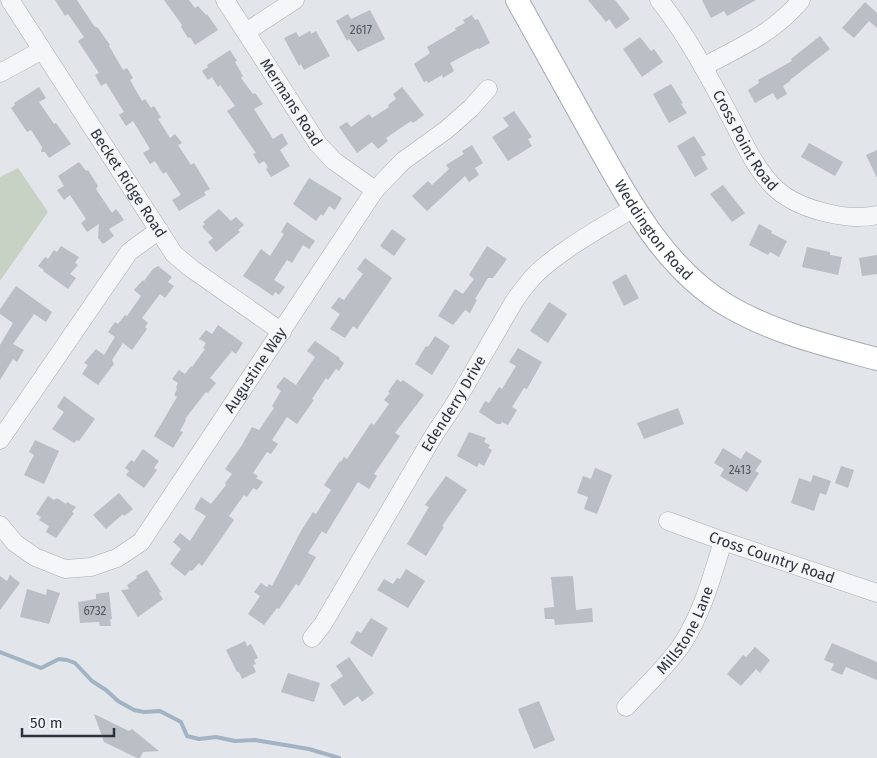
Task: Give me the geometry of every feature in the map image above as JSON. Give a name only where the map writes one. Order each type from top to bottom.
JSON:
[{"type":"main road","name":"Weddington Road","points":[[517,0],[614,174],[656,239],[682,271],[725,305],[769,326],[877,359]]},
{"type":"street","name":"Becket Ridge Road","points":[[10,0],[174,254],[282,332]]},
{"type":"street","name":"Mermans Road","points":[[225,0],[318,144],[334,161],[375,190]]},
{"type":"street","points":[[246,32],[296,0]]},
{"type":"street","name":"Cross Point Road","points":[[659,0],[673,18],[703,67],[758,168],[767,180],[783,195],[803,205],[857,218],[877,215]]},
{"type":"street","points":[[703,67],[776,26],[801,0]]},
{"type":"street","points":[[0,73],[42,50]]},
{"type":"street","name":"Augustine Way","points":[[0,525],[15,544],[35,557],[65,569],[91,568],[117,558],[141,542],[375,190],[402,161],[446,130],[488,90]]},
{"type":"street","name":"Edenderry Drive","points":[[312,638],[323,624],[522,290],[533,277],[558,256],[635,207]]},
{"type":"street","points":[[0,440],[129,252],[159,230]]},
{"type":"street","name":"Cross Country Road","points":[[668,521],[722,542],[877,594]]},
{"type":"street","name":"Millstone Lane","points":[[626,707],[658,675],[691,629],[710,583],[722,542]]},
{"type":"green space","points":[[18,168],[48,212],[0,281],[0,177]]},
{"type":"building","points":[[55,0],[77,0],[94,26],[98,28],[110,45],[123,70],[127,68],[133,78],[130,80],[142,101],[145,99],[151,108],[154,106],[161,117],[158,119],[170,138],[175,134],[182,143],[178,145],[191,165],[194,163],[210,189],[204,192],[206,195],[179,211],[172,200],[181,195],[166,172],[163,174],[155,161],[150,164],[143,153],[150,149],[133,121],[126,126],[119,115],[124,112],[106,83],[101,86],[95,75],[99,73],[78,41],[84,37],[68,14],[65,16]]},
{"type":"building","points":[[164,0],[189,0],[195,8],[198,6],[207,14],[218,30],[195,45],[190,37],[188,38],[181,27],[182,25]]},
{"type":"building","points":[[588,0],[615,0],[630,19],[616,29],[609,19],[606,22]]},
{"type":"building","points":[[702,0],[756,0],[727,16],[724,11],[711,18]]},
{"type":"building","points":[[865,2],[877,13],[877,28],[869,21],[854,38],[842,28]]},
{"type":"building","points":[[370,10],[385,39],[358,52],[349,39],[347,41],[336,21],[348,14],[351,19]]},
{"type":"building","points":[[472,15],[475,20],[478,19],[490,43],[450,63],[454,71],[443,78],[442,75],[428,83],[427,81],[424,82],[414,64],[430,53],[427,47],[456,30],[455,28],[465,23],[463,20]]},
{"type":"building","points":[[310,31],[311,34],[316,31],[330,56],[304,70],[301,64],[299,66],[284,38],[296,32],[299,37]]},
{"type":"building","points":[[820,36],[830,49],[783,86],[787,94],[777,100],[773,93],[755,103],[748,90],[759,83],[758,80],[792,61],[791,59]]},
{"type":"building","points":[[640,37],[651,51],[654,49],[663,62],[642,77],[623,49]]},
{"type":"building","points":[[230,50],[243,76],[241,78],[263,104],[254,109],[273,139],[282,133],[288,144],[280,150],[290,166],[271,177],[264,161],[259,164],[253,154],[256,153],[227,111],[235,106],[220,85],[218,87],[212,77],[208,80],[202,71],[208,67],[207,65]]},
{"type":"building","points":[[671,84],[687,113],[669,123],[653,94]]},
{"type":"building","points":[[39,87],[46,98],[39,102],[71,144],[49,158],[45,152],[41,152],[42,147],[31,130],[27,132],[11,108],[15,105],[14,103]]},
{"type":"building","points":[[402,87],[424,115],[413,123],[411,121],[386,138],[388,141],[378,149],[372,142],[357,153],[339,127],[347,122],[351,127],[369,114],[372,118],[389,107],[388,105],[396,99],[393,94]]},
{"type":"building","points":[[514,111],[532,137],[528,139],[532,146],[508,161],[492,137],[509,126],[503,118]]},
{"type":"building","points":[[694,136],[706,155],[701,157],[708,169],[695,177],[677,146]]},
{"type":"building","points":[[809,143],[843,162],[835,176],[801,157]]},
{"type":"building","points":[[472,145],[483,163],[475,168],[479,175],[469,182],[465,176],[427,211],[412,196],[428,181],[432,185],[449,169],[446,165],[464,154],[462,151]]},
{"type":"building","points":[[877,150],[877,178],[866,155]]},
{"type":"building","points":[[79,162],[86,171],[88,170],[98,186],[96,189],[112,213],[116,209],[124,220],[109,229],[114,236],[103,244],[98,238],[99,224],[87,232],[81,223],[86,219],[70,195],[64,200],[57,190],[64,186],[58,176]]},
{"type":"building","points":[[309,178],[342,198],[335,210],[329,206],[323,216],[321,214],[316,221],[293,204]]},
{"type":"building","points":[[723,185],[745,213],[732,222],[710,194]]},
{"type":"building","points":[[219,209],[231,221],[236,217],[244,225],[238,230],[240,232],[216,252],[208,242],[213,238],[202,227],[205,224],[203,222]]},
{"type":"building","points":[[287,222],[315,241],[309,249],[303,245],[292,263],[287,260],[274,280],[285,287],[279,295],[275,292],[273,296],[243,276],[261,249],[270,256],[284,234],[281,232]]},
{"type":"building","points":[[759,224],[787,241],[779,257],[770,252],[768,255],[749,245]]},
{"type":"building","points":[[392,229],[406,239],[394,256],[380,246]]},
{"type":"building","points":[[61,246],[79,257],[75,263],[78,265],[70,274],[76,278],[68,289],[38,266],[45,257],[48,259],[54,250],[57,252]]},
{"type":"building","points":[[487,246],[507,259],[493,278],[488,278],[475,299],[477,300],[470,313],[465,310],[453,325],[438,316],[455,289],[463,294],[474,279],[469,275]]},
{"type":"building","points":[[807,247],[830,252],[830,255],[842,257],[838,275],[802,267]]},
{"type":"building","points":[[877,255],[877,274],[862,276],[859,258]]},
{"type":"building","points":[[365,258],[392,278],[357,329],[353,326],[345,338],[330,329],[340,314],[331,308],[339,297],[344,300],[363,274],[357,269]]},
{"type":"building","points":[[158,266],[172,277],[168,282],[174,286],[165,298],[160,294],[142,318],[148,323],[145,327],[147,329],[132,350],[123,343],[112,360],[114,364],[98,385],[82,374],[88,365],[84,363],[96,349],[104,355],[115,337],[108,332],[115,322],[118,324],[125,315],[127,316],[141,296],[134,290]]},
{"type":"building","points":[[626,274],[639,298],[624,306],[612,282]]},
{"type":"building","points":[[16,286],[52,312],[46,322],[34,314],[13,344],[24,350],[17,362],[13,359],[0,380],[0,345],[13,323],[0,314],[0,309]]},
{"type":"building","points":[[549,302],[567,314],[548,343],[530,331]]},
{"type":"building","points":[[218,325],[243,343],[236,354],[232,351],[210,378],[216,383],[208,393],[206,392],[185,419],[180,431],[183,432],[173,448],[154,436],[177,397],[174,395],[178,383],[172,379],[179,370],[185,374],[192,367],[205,349],[203,348],[206,343],[199,339],[206,330],[212,334]]},
{"type":"building","points":[[435,336],[450,346],[432,375],[415,364],[426,346],[428,347]]},
{"type":"building","points":[[315,341],[340,358],[344,363],[339,371],[336,369],[328,380],[326,378],[312,399],[314,400],[297,424],[287,417],[272,440],[278,444],[271,454],[267,452],[253,473],[258,476],[256,478],[263,482],[257,490],[253,488],[247,497],[244,495],[229,516],[234,520],[202,566],[199,563],[185,576],[170,564],[181,549],[173,542],[180,533],[190,541],[206,516],[194,509],[201,497],[211,504],[226,485],[225,483],[232,474],[225,469],[252,427],[259,430],[274,408],[272,406],[281,391],[276,387],[284,377],[296,385],[315,357],[307,351]]},
{"type":"building","points":[[518,348],[542,362],[527,389],[524,388],[512,407],[517,410],[508,425],[502,422],[497,424],[479,412],[485,401],[489,403],[499,387],[502,389],[516,366],[509,362]]},
{"type":"building","points":[[397,379],[401,382],[403,380],[424,395],[395,433],[400,436],[374,474],[377,476],[369,489],[358,482],[326,534],[322,531],[308,553],[316,557],[299,586],[296,584],[279,609],[277,608],[264,625],[248,614],[260,596],[254,592],[261,583],[267,587],[269,584],[272,586],[301,531],[313,512],[316,514],[331,490],[324,485],[340,461],[344,457],[347,459],[371,423],[374,425],[389,404],[384,400]]},
{"type":"building","points":[[64,396],[95,419],[79,441],[77,440],[74,443],[52,429],[64,412],[57,407]]},
{"type":"building","points":[[678,408],[684,424],[644,439],[637,423]]},
{"type":"building","points":[[469,432],[486,438],[484,442],[490,445],[488,448],[492,450],[484,466],[479,463],[477,467],[457,456]]},
{"type":"building","points":[[35,440],[59,451],[44,484],[24,475],[34,455],[29,452]]},
{"type":"building","points":[[723,448],[741,459],[746,451],[762,461],[755,471],[759,473],[747,492],[720,476],[724,469],[714,463]]},
{"type":"building","points":[[143,449],[159,461],[154,468],[157,470],[144,488],[126,475],[129,471],[125,468],[131,460],[134,462]]},
{"type":"building","points":[[841,466],[854,470],[848,488],[835,483]]},
{"type":"building","points":[[595,468],[612,475],[597,514],[584,509],[588,497],[577,493],[583,476],[591,479]]},
{"type":"building","points":[[813,475],[831,481],[826,495],[820,493],[814,511],[791,503],[799,478],[811,482]]},
{"type":"building","points":[[446,476],[467,490],[442,526],[444,527],[426,556],[407,544],[429,507],[425,505]]},
{"type":"building","points":[[119,493],[133,509],[124,516],[123,514],[106,529],[93,515]]},
{"type":"building","points":[[48,496],[54,500],[57,498],[66,504],[67,502],[76,507],[72,512],[74,513],[56,538],[46,532],[49,526],[39,520],[41,517],[36,514]]},
{"type":"building","points":[[406,569],[425,581],[408,608],[377,590],[384,579],[393,584],[397,578],[400,579]]},
{"type":"building","points":[[147,570],[161,592],[159,593],[163,599],[138,617],[121,590],[129,589],[127,585],[137,578],[136,576]]},
{"type":"building","points":[[10,575],[20,583],[0,610],[0,576],[7,581]]},
{"type":"building","points":[[573,576],[576,610],[592,608],[593,622],[555,625],[554,619],[545,619],[544,608],[554,607],[551,577]]},
{"type":"building","points":[[27,589],[46,595],[47,589],[60,593],[49,624],[20,617]]},
{"type":"building","points":[[109,592],[111,626],[100,626],[99,622],[80,623],[78,602],[96,599],[96,594]]},
{"type":"building","points":[[371,618],[388,628],[372,657],[350,643],[357,631],[361,633]]},
{"type":"building","points":[[245,641],[247,646],[251,644],[258,658],[254,660],[256,664],[253,665],[256,672],[242,679],[226,650]]},
{"type":"building","points":[[832,643],[877,662],[877,680],[846,667],[842,675],[831,670],[834,664],[824,660]]},
{"type":"building","points":[[755,647],[770,660],[760,673],[756,669],[741,686],[727,674],[743,655],[746,657]]},
{"type":"building","points":[[349,657],[374,693],[362,702],[358,696],[344,706],[330,685],[343,676],[336,666]]},
{"type":"building","points":[[288,673],[320,683],[314,702],[281,692]]},
{"type":"building","points":[[539,701],[555,740],[534,749],[518,709]]},
{"type":"building","points":[[94,714],[129,731],[132,729],[159,751],[143,752],[140,758],[137,758],[104,742]]},
{"type":"waterway","points":[[0,652],[41,668],[59,659],[75,663],[92,681],[118,701],[134,710],[144,712],[160,711],[181,722],[187,736],[199,739],[216,737],[235,741],[255,740],[309,749],[339,758]]}]
